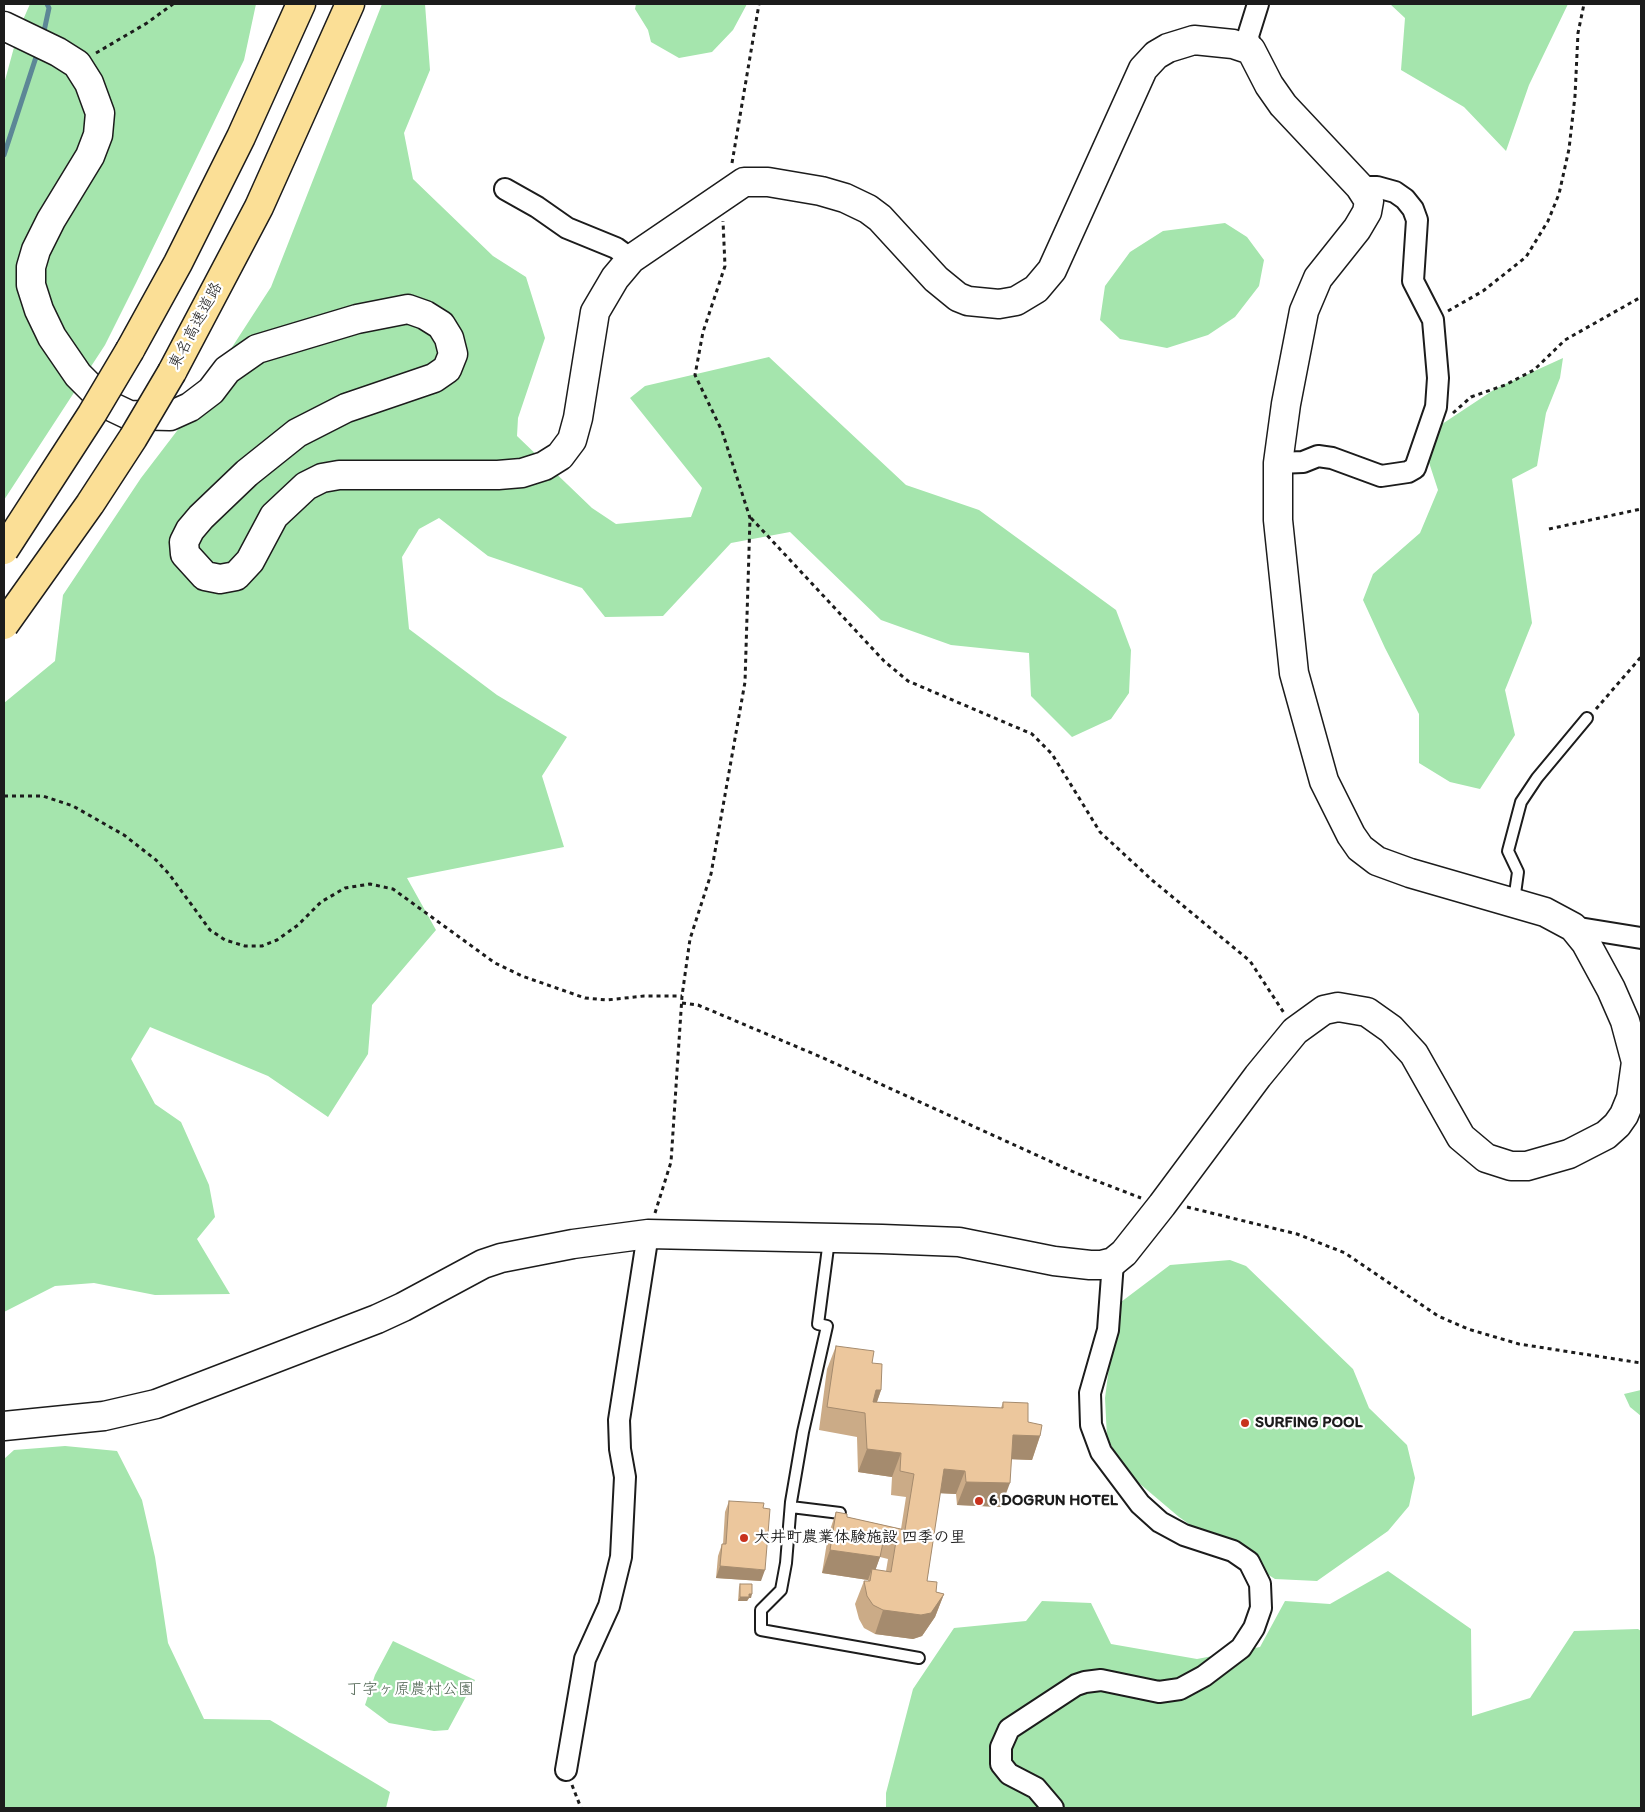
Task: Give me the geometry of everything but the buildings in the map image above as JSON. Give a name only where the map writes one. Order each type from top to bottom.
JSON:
[{"type":"highway","points":[[4,550],[92,414],[178,263],[241,137],[301,4]]},
{"type":"highway","name":"東名高速道路","points":[[4,625],[95,496],[172,372],[259,207],[350,4]]},
{"type":"street","points":[[4,1426],[104,1416],[147,1406],[404,1308],[483,1264],[501,1258],[564,1246],[648,1234],[959,1242],[1054,1261],[1100,1265],[1112,1262],[1124,1253],[1258,1076],[1295,1031],[1324,1010],[1338,1007],[1367,1012],[1391,1029],[1414,1054],[1461,1137],[1480,1154],[1499,1163],[1527,1166],[1569,1154],[1606,1135],[1617,1125],[1631,1098],[1636,1062],[1625,1021],[1611,989],[1586,944],[1573,927],[1560,918],[1514,902],[1410,873],[1377,861],[1360,848],[1342,822],[1324,781],[1294,673],[1278,520],[1278,463],[1286,404],[1304,311],[1318,278],[1367,212],[1369,201],[1360,187],[1283,105],[1269,85],[1252,50],[1248,36],[1258,4]]},
{"type":"street","points":[[4,26],[68,58],[89,83],[100,114],[98,135],[90,156],[51,220],[36,250],[31,267],[31,286],[39,310],[52,336],[78,375],[108,405],[129,415],[170,416],[190,407],[211,391],[227,370],[258,349],[357,319],[408,309],[425,315],[441,325],[450,338],[453,354],[447,369],[434,378],[346,408],[297,433],[247,473],[201,517],[184,542],[185,554],[205,576],[220,579],[236,576],[250,561],[274,516],[306,486],[322,478],[348,474],[514,473],[544,466],[560,456],[572,440],[578,418],[595,312],[615,278],[631,259],[744,182],[768,182],[821,191],[845,198],[868,209],[880,218],[936,279],[958,298],[968,301],[999,304],[1016,301],[1036,289],[1052,270],[1143,69],[1156,55],[1168,48],[1194,40],[1233,44],[1252,50]]},
{"type":"street","points":[[1278,463],[1303,462],[1318,456],[1332,458],[1380,476],[1408,472],[1415,468],[1436,407],[1438,378],[1433,320],[1413,281],[1417,220],[1412,209],[1395,192],[1377,187],[1360,187]]},
{"type":"street","points":[[505,189],[537,207],[567,228],[616,248],[631,259]]},
{"type":"street","points":[[1573,927],[1641,938]]},
{"type":"street","points":[[566,1770],[585,1660],[609,1606],[621,1557],[625,1477],[620,1449],[619,1420],[648,1234]]},
{"type":"street","points":[[1053,1808],[1036,1788],[1005,1770],[1001,1764],[1001,1747],[1009,1729],[1076,1685],[1085,1682],[1101,1680],[1159,1692],[1180,1689],[1204,1676],[1241,1648],[1254,1628],[1261,1608],[1260,1584],[1249,1562],[1233,1551],[1184,1535],[1160,1522],[1140,1504],[1101,1452],[1091,1425],[1090,1393],[1108,1330],[1112,1262]]},
{"type":"lane","points":[[1514,902],[1518,872],[1508,850],[1521,802],[1537,778],[1587,718]]},
{"type":"lane","points":[[830,1239],[818,1324],[827,1326],[803,1432],[790,1507],[786,1563],[781,1590],[761,1610],[762,1630],[919,1658]]},
{"type":"lane","points":[[790,1507],[840,1513]]},
{"type":"path","points":[[68,58],[147,23],[173,4]]},
{"type":"path","points":[[648,1234],[671,1162],[682,996],[690,939],[711,874],[745,682],[750,518],[722,431],[695,375],[703,332],[725,266],[723,213],[730,191],[732,166],[759,4]]},
{"type":"path","points":[[1433,320],[1483,291],[1509,272],[1526,257],[1548,221],[1558,194],[1569,149],[1575,96],[1578,33],[1584,4]]},
{"type":"path","points":[[1450,419],[1455,410],[1471,397],[1505,385],[1534,370],[1565,340],[1641,297]]},
{"type":"path","points":[[1549,529],[1641,509]]},
{"type":"path","points":[[750,518],[884,661],[908,681],[1032,734],[1052,754],[1100,832],[1250,961],[1295,1031]]},
{"type":"path","points":[[1587,718],[1641,657]]},
{"type":"path","points":[[4,796],[43,796],[73,806],[124,835],[156,860],[169,874],[210,930],[225,940],[245,946],[262,946],[277,940],[298,925],[321,902],[345,888],[370,884],[393,889],[496,964],[522,976],[585,998],[607,1000],[644,996],[682,996]]},
{"type":"path","points":[[682,1003],[698,1005],[777,1038],[1076,1173],[1164,1202],[1296,1234],[1345,1254],[1438,1316],[1468,1329],[1519,1344],[1641,1363]]},
{"type":"path","points":[[566,1770],[581,1808]]},
{"type":"green space","points":[[30,4],[256,4],[244,60],[105,345],[4,500],[4,84],[19,29]]},
{"type":"green space","points":[[382,4],[425,4],[430,70],[404,133],[413,179],[493,256],[526,277],[545,338],[518,418],[517,436],[592,508],[616,524],[691,517],[702,488],[630,398],[645,386],[769,357],[906,485],[979,510],[1116,610],[1131,650],[1129,693],[1111,719],[1072,737],[1031,696],[1029,653],[951,645],[881,620],[790,532],[731,543],[663,616],[605,617],[582,588],[488,556],[439,518],[419,529],[402,557],[409,629],[497,695],[567,737],[542,776],[564,847],[407,878],[436,930],[372,1005],[368,1054],[328,1117],[268,1076],[150,1027],[131,1059],[155,1104],[181,1122],[209,1185],[215,1217],[197,1239],[230,1294],[155,1295],[94,1283],[55,1286],[4,1312],[4,703],[55,661],[63,595],[141,478],[183,423],[271,287]]},
{"type":"green space","points":[[636,4],[747,4],[733,30],[712,52],[679,58],[651,42],[648,30],[635,9]]},
{"type":"green space","points":[[1390,4],[1568,4],[1529,85],[1506,151],[1464,107],[1401,70],[1405,18]]},
{"type":"green space","points":[[1225,223],[1247,237],[1264,260],[1259,286],[1235,317],[1208,335],[1167,348],[1120,339],[1100,320],[1105,286],[1130,252],[1163,231]]},
{"type":"green space","points":[[1563,358],[1560,378],[1546,413],[1537,466],[1512,479],[1532,623],[1505,690],[1515,735],[1480,789],[1450,782],[1419,763],[1419,714],[1363,600],[1373,574],[1420,533],[1438,490],[1421,438],[1495,389]]},
{"type":"green space","name":"SURFING POOL","points":[[1230,1260],[1246,1266],[1353,1369],[1369,1408],[1407,1445],[1415,1478],[1409,1506],[1388,1531],[1317,1581],[1275,1579],[1203,1534],[1179,1517],[1127,1473],[1107,1438],[1105,1398],[1117,1305],[1170,1265]]},
{"type":"green space","points":[[1641,1390],[1641,1416],[1630,1407],[1624,1394]]},
{"type":"green space","points":[[65,1446],[117,1451],[142,1500],[155,1557],[168,1643],[204,1719],[270,1720],[390,1792],[386,1808],[4,1808],[4,1459],[14,1450]]},
{"type":"green space","points":[[1388,1571],[1471,1629],[1472,1716],[1530,1698],[1574,1631],[1638,1629],[1641,1631],[1641,1808],[886,1808],[886,1793],[913,1689],[954,1628],[1026,1621],[1042,1601],[1091,1603],[1111,1644],[1197,1659],[1260,1647],[1285,1601],[1330,1604]]},
{"type":"green space","name":"丁字ヶ原農村公園","points":[[393,1641],[475,1680],[448,1730],[434,1731],[389,1723],[365,1705],[375,1675]]},
{"type":"waterway","points":[[43,36],[49,8],[47,4]]},
{"type":"waterway","points":[[4,155],[38,51]]},
{"type":"place","name":"SURFING POOL","points":[[1245,1423]]},
{"type":"place","name":"6 DOGRUN HOTEL","points":[[979,1501]]},
{"type":"place","name":"大井町農業体験施設 四季の里","points":[[744,1538]]}]
